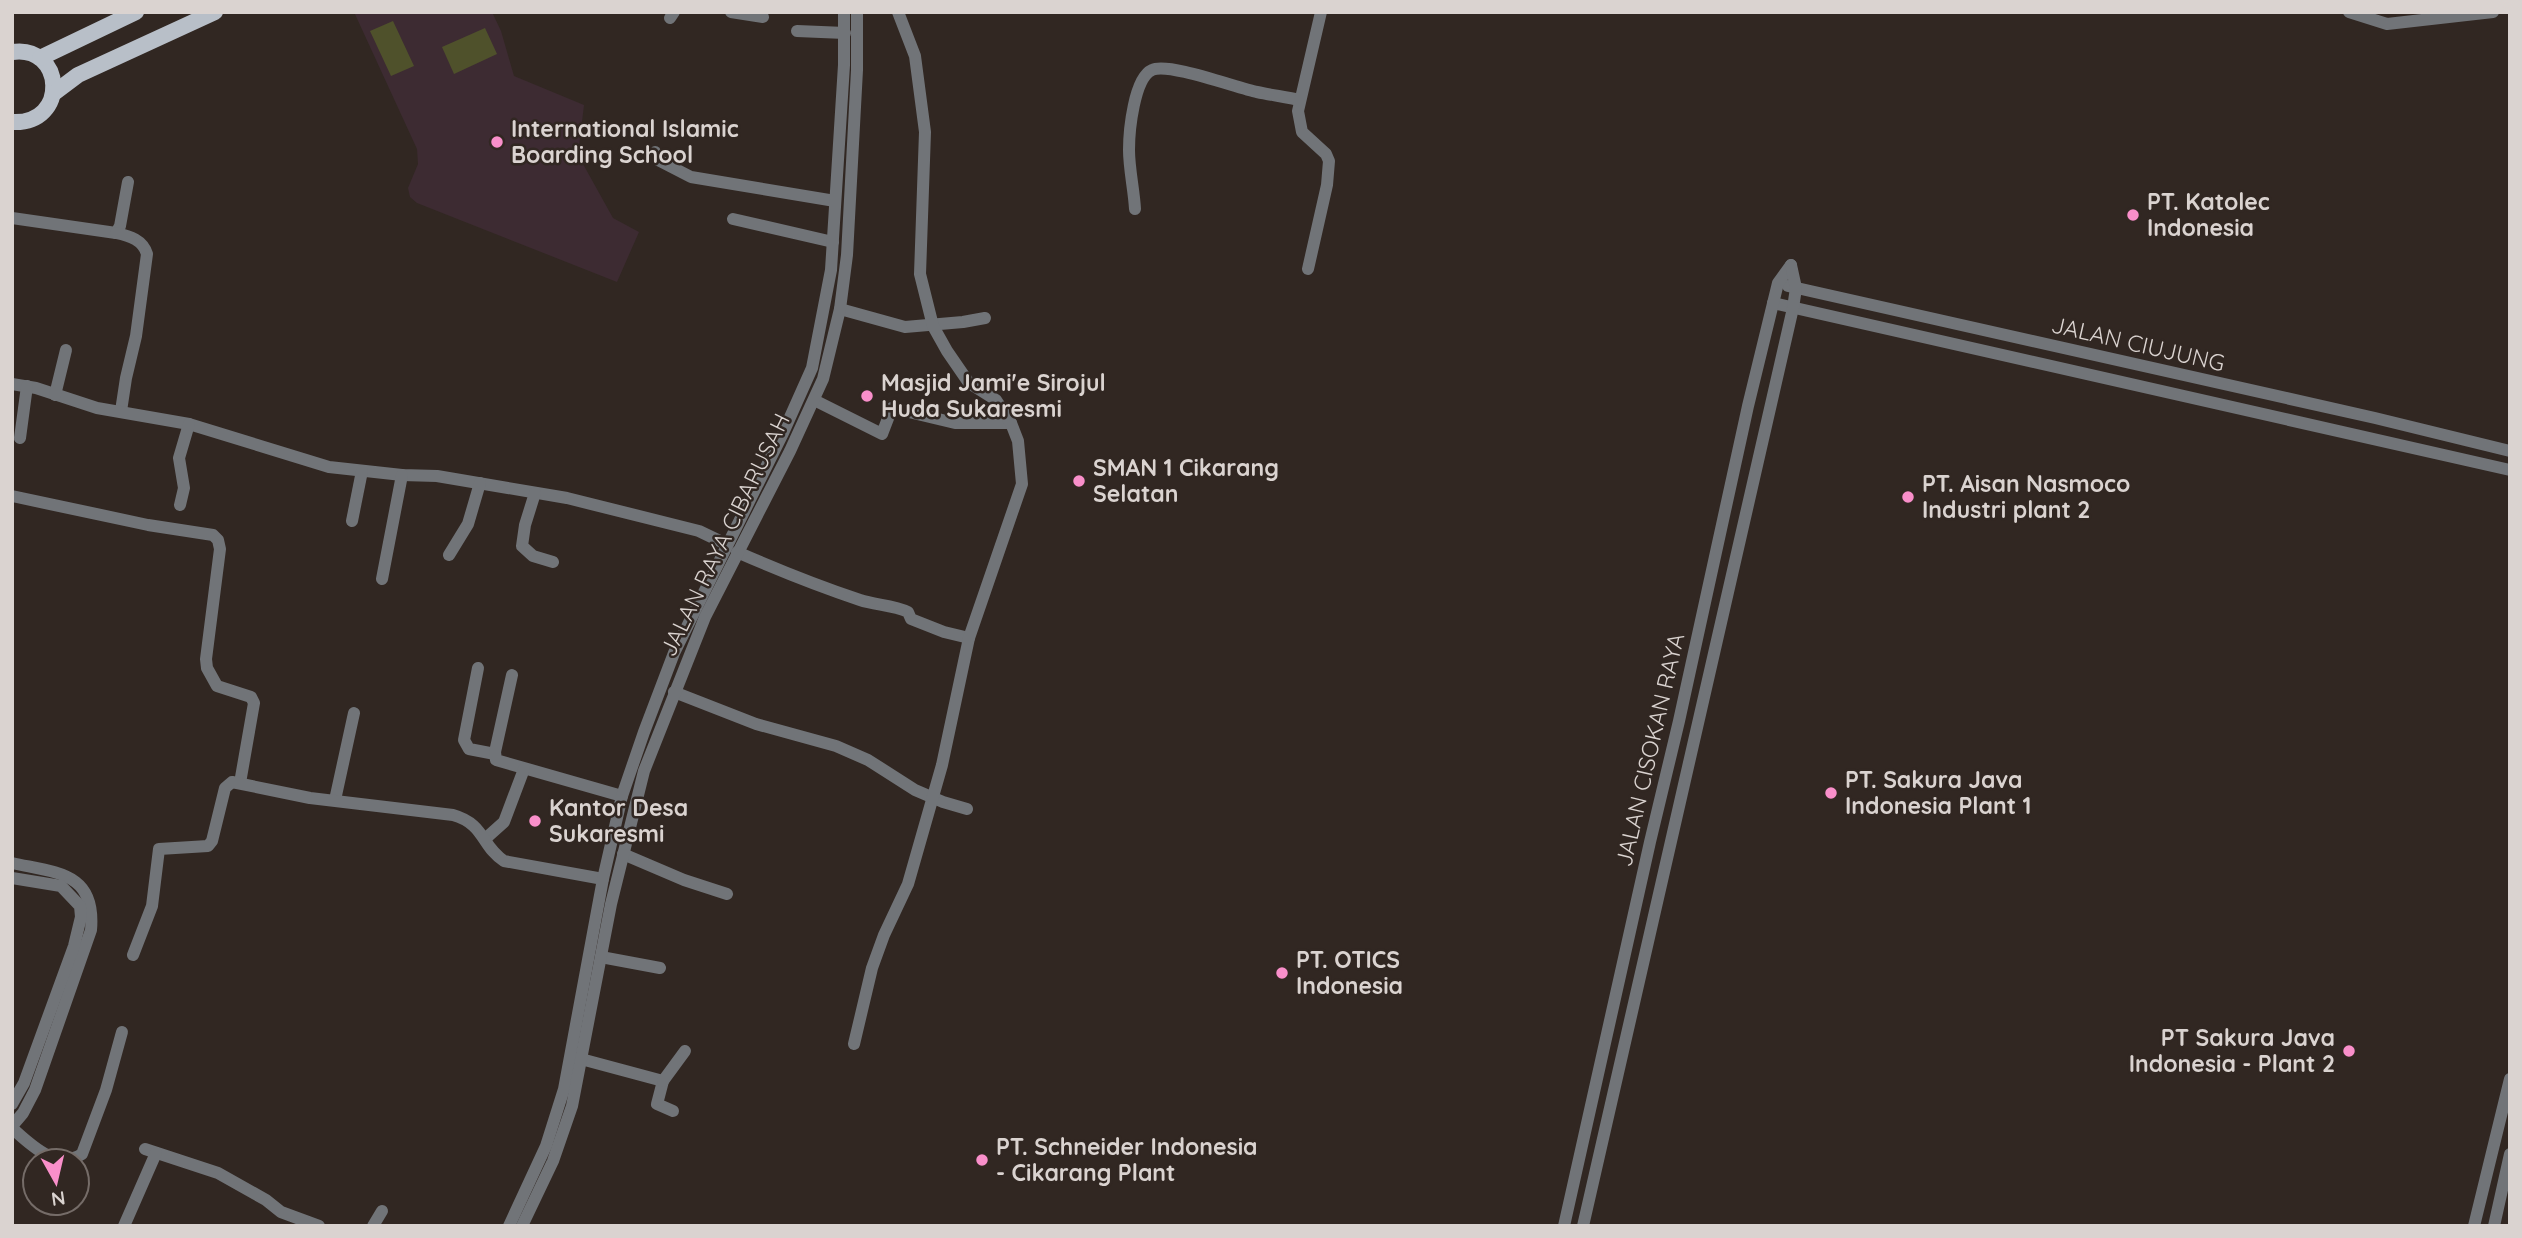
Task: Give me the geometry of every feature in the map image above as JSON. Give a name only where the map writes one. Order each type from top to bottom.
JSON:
[{"type":"main road","points":[[40,58],[136,12]]},
{"type":"main road","points":[[12,122],[35,119],[44,112],[54,93],[78,75],[215,12]]},
{"type":"main road","points":[[12,52],[30,53],[40,58],[49,67],[54,79],[54,93]]},
{"type":"street","points":[[731,12],[763,17]]},
{"type":"street","name":"JALAN RAYA CIBARUSAH","points":[[509,1226],[546,1146],[564,1089],[603,879],[618,855],[644,771],[705,617],[814,400],[822,321],[830,281],[840,150],[844,12]]},
{"type":"street","name":"JALAN RAYA CIBARUSAH","points":[[522,1226],[561,1140],[572,1105],[618,855],[622,796],[674,653],[783,433],[815,380],[837,323],[849,218],[857,71],[857,12]]},
{"type":"street","points":[[854,1044],[872,968],[884,935],[906,890],[933,799],[969,638],[989,574],[1003,544],[1021,484],[1018,441],[1011,423],[996,400],[969,383],[933,326],[920,274],[925,131],[915,56],[898,12]]},
{"type":"street","points":[[1308,269],[1327,185],[1329,161],[1326,154],[1302,132],[1298,119],[1321,12]]},
{"type":"street","points":[[2349,12],[2387,24],[2493,12]]},
{"type":"street","points":[[797,31],[845,33]]},
{"type":"street","points":[[1136,209],[1129,148],[1138,87],[1143,77],[1154,68],[1172,69],[1255,92],[1300,100]]},
{"type":"street","points":[[655,152],[658,160],[691,177],[835,201]]},
{"type":"street","points":[[116,233],[120,226],[128,182]]},
{"type":"street","points":[[12,218],[116,233],[136,239],[146,250],[136,336],[121,411]]},
{"type":"street","points":[[733,219],[833,242]]},
{"type":"street","points":[[1778,283],[1791,265],[1796,288]]},
{"type":"street","name":"JALAN CIUJUNG","points":[[1778,283],[2510,451]]},
{"type":"street","name":"JALAN CISOKAN RAYA","points":[[1564,1226],[1778,283]]},
{"type":"street","name":"JALAN CISOKAN RAYA","points":[[1583,1226],[1796,288]]},
{"type":"street","points":[[1773,303],[2510,471]]},
{"type":"street","points":[[840,309],[897,326],[933,326],[985,318]]},
{"type":"street","points":[[822,321],[837,323]]},
{"type":"street","points":[[55,394],[66,350]]},
{"type":"street","points":[[12,384],[27,386],[87,405],[189,424],[316,464],[402,475],[438,476],[590,502],[699,531],[726,544]]},
{"type":"street","points":[[20,438],[27,386]]},
{"type":"street","points":[[814,400],[882,433],[892,408],[955,424],[1011,423]]},
{"type":"street","points":[[180,505],[184,488],[179,458],[189,424]]},
{"type":"street","points":[[352,521],[362,471]]},
{"type":"street","points":[[382,579],[402,475]]},
{"type":"street","points":[[449,555],[468,524],[480,483]]},
{"type":"street","points":[[535,493],[522,545],[533,556],[553,562]]},
{"type":"street","points":[[12,495],[148,525],[213,535],[218,540],[220,549],[206,663],[217,686],[251,697],[254,703],[240,783]]},
{"type":"street","points":[[737,552],[787,574],[863,601],[901,609],[908,612],[911,619],[969,638]]},
{"type":"street","points":[[478,668],[464,740],[469,749],[495,754]]},
{"type":"street","points":[[512,676],[495,754],[496,760],[622,796]]},
{"type":"street","points":[[674,692],[756,724],[836,746],[933,799],[967,809]]},
{"type":"street","points":[[335,800],[354,713]]},
{"type":"street","points":[[485,839],[505,822],[524,769]]},
{"type":"street","points":[[132,955],[152,906],[159,849],[208,846],[212,841],[225,788],[232,782],[310,798],[453,815],[472,822],[497,856],[504,861],[603,879]]},
{"type":"street","points":[[618,855],[726,894]]},
{"type":"street","points":[[12,863],[68,875],[85,890],[92,918],[91,930],[35,1090],[13,1125],[41,1154],[68,1159],[82,1154],[106,1090],[122,1032]]},
{"type":"street","points":[[12,878],[61,886],[80,905],[81,917],[74,946],[24,1083],[12,1104]]},
{"type":"street","points":[[601,957],[660,968]]},
{"type":"street","points":[[673,1111],[657,1104],[663,1081],[685,1051]]},
{"type":"street","points":[[581,1059],[663,1081]]},
{"type":"street","points":[[2474,1226],[2510,1079]]},
{"type":"street","points":[[124,1226],[151,1151],[218,1173],[266,1200],[281,1212],[319,1226]]},
{"type":"street","points":[[2494,1226],[2510,1154]]},
{"type":"street","points":[[373,1226],[382,1211]]},
{"type":"shaded area","name":"International Islamic Boarding School","points":[[354,12],[492,12],[501,31],[514,76],[584,105],[578,155],[613,218],[639,232],[617,282],[417,203],[410,197],[408,188],[418,164],[417,149]]},
{"type":"green space","points":[[393,21],[414,66],[391,76],[370,31]]},
{"type":"green space","points":[[485,28],[497,54],[454,74],[442,47]]},
{"type":"place","name":"International Islamic Boarding School","points":[[497,142]]},
{"type":"place","name":"PT. Katolec Indonesia","points":[[2133,215]]},
{"type":"place","name":"Masjid Jami'e Sirojul Huda Sukaresmi","points":[[867,396]]},
{"type":"place","name":"SMAN 1 Cikarang Selatan","points":[[1079,481]]},
{"type":"place","name":"PT. Aisan Nasmoco Industri plant 2","points":[[1908,497]]},
{"type":"place","name":"PT. Sakura Java Indonesia Plant 1","points":[[1831,793]]},
{"type":"place","name":"Kantor Desa Sukaresmi","points":[[535,821]]},
{"type":"place","name":"PT. OTICS Indonesia","points":[[1282,973]]},
{"type":"place","name":"PT Sakura Java Indonesia - Plant 2","points":[[2349,1051]]},
{"type":"place","name":"PT. Schneider Indonesia - Cikarang Plant","points":[[982,1160]]}]
